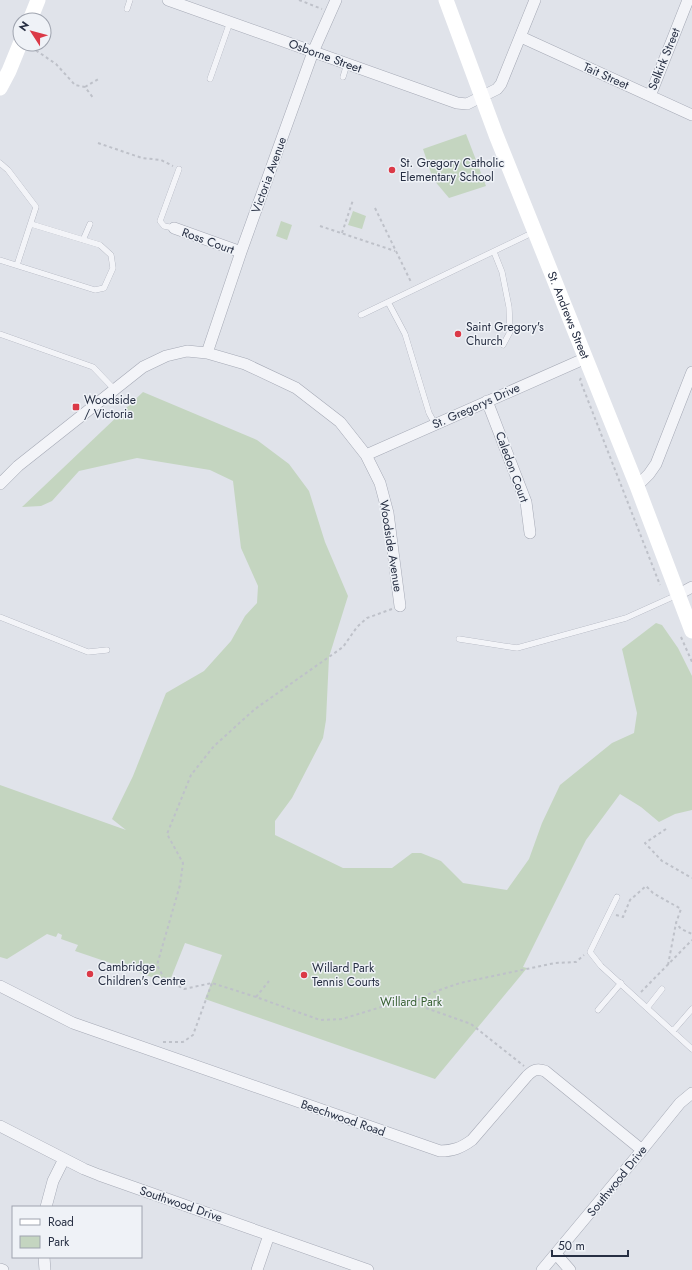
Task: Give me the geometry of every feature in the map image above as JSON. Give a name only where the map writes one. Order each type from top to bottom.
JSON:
[{"type":"main road","points":[[33,12],[38,0]]},
{"type":"main road","name":"St. Andrews Street","points":[[446,0],[496,135],[536,231],[637,486],[672,597],[692,631]]},
{"type":"main road","points":[[0,88],[21,52]]},
{"type":"street","name":"Victoria Avenue","points":[[207,353],[241,252],[313,52],[336,0]]},
{"type":"street","name":"Osborne Street","points":[[175,1],[457,103],[467,104],[497,89],[501,84],[521,38],[535,0]]},
{"type":"street","name":"Selkirk Street","points":[[650,96],[688,0]]},
{"type":"street","name":"Tait Street","points":[[521,38],[692,115]]},
{"type":"street","name":"Ross Court","points":[[174,228],[241,252]]},
{"type":"street","name":"Woodside Avenue","points":[[0,484],[18,466],[143,367],[166,356],[187,351],[207,353],[245,364],[296,388],[340,422],[366,454],[380,483],[388,513],[400,606]]},
{"type":"street","name":"St. Gregorys Drive","points":[[366,454],[586,358]]},
{"type":"street","points":[[637,486],[649,474],[656,464],[692,372]]},
{"type":"street","name":"Caledon Court","points":[[487,401],[526,502],[530,533]]},
{"type":"street","points":[[672,597],[692,587]]},
{"type":"street","name":"Beechwood Road","points":[[0,986],[73,1023],[440,1151],[455,1150],[472,1140],[531,1072]]},
{"type":"street","points":[[531,1072],[539,1069],[545,1071],[642,1150]]},
{"type":"street","name":"Southwood Drive","points":[[542,1270],[680,1103],[692,1093]]},
{"type":"street","name":"Southwood Drive","points":[[0,1126],[99,1175],[368,1270]]},
{"type":"street","points":[[46,1206],[53,1182],[64,1159]]},
{"type":"street","points":[[257,1270],[269,1235]]},
{"type":"street","points":[[556,1254],[570,1270]]},
{"type":"street","points":[[44,1258],[45,1270]]},
{"type":"street","points":[[0,1269],[4,1270]]},
{"type":"lane","points":[[127,9],[130,0]]},
{"type":"lane","points":[[210,79],[230,22]]},
{"type":"lane","points":[[343,77],[347,64]]},
{"type":"lane","points":[[0,163],[8,170],[36,207],[17,265]]},
{"type":"lane","points":[[174,228],[164,226],[160,221],[179,169]]},
{"type":"lane","points":[[0,260],[95,290],[104,288],[113,268],[111,255],[100,245],[31,224]]},
{"type":"lane","points":[[83,240],[90,224]]},
{"type":"lane","points":[[361,315],[536,231]]},
{"type":"lane","points":[[494,252],[502,272],[509,307],[510,332],[503,345]]},
{"type":"lane","points":[[388,302],[405,334],[427,406],[435,424]]},
{"type":"lane","points":[[0,334],[93,367],[115,390]]},
{"type":"lane","points":[[459,639],[517,648],[626,618],[672,597]]},
{"type":"lane","points":[[0,617],[88,652],[107,650]]},
{"type":"lane","points":[[617,897],[590,952],[601,966],[692,1049]]},
{"type":"lane","points":[[598,1010],[621,983]]},
{"type":"lane","points":[[647,1008],[662,989]]},
{"type":"lane","points":[[673,1031],[692,1009]]},
{"type":"path","points":[[299,0],[323,10]]},
{"type":"path","points":[[37,52],[56,64],[75,85],[85,86],[100,78]]},
{"type":"path","points":[[85,86],[94,99]]},
{"type":"path","points":[[98,143],[142,158],[161,160],[179,169]]},
{"type":"path","points":[[342,233],[353,200]]},
{"type":"path","points":[[375,208],[414,290]]},
{"type":"path","points":[[320,226],[396,251]]},
{"type":"path","points":[[582,375],[580,380],[672,597]]},
{"type":"path","points":[[400,606],[367,618],[357,627],[343,647],[255,709],[214,746],[191,775],[167,834],[183,863],[180,885],[157,965],[164,978],[184,989],[212,983],[320,1020],[342,1019],[388,1005],[412,1003],[431,993],[460,983],[555,963],[576,962],[590,952]]},
{"type":"path","points":[[666,829],[645,843],[662,861],[692,878]]},
{"type":"path","points":[[610,912],[623,917],[630,900],[646,886],[653,893],[681,909],[676,923],[668,966]]},
{"type":"path","points":[[676,923],[681,929],[692,934]]},
{"type":"path","points":[[636,998],[692,940]]},
{"type":"path","points":[[256,997],[269,981]]},
{"type":"path","points":[[163,1042],[183,1042],[193,1035],[212,983]]},
{"type":"path","points":[[412,1003],[471,1024],[531,1072]]},
{"type":"green space","points":[[466,134],[486,186],[449,198],[433,179],[423,149]]},
{"type":"green space","points":[[353,211],[366,216],[362,229],[348,225]]},
{"type":"green space","points":[[281,221],[292,225],[287,240],[276,236]]},
{"type":"green space","name":"Willard Park","points":[[143,392],[257,440],[289,464],[309,491],[325,542],[348,596],[329,657],[326,720],[323,738],[292,798],[275,821],[275,835],[343,868],[392,868],[412,853],[421,853],[441,861],[463,883],[507,890],[529,859],[542,823],[560,785],[612,743],[634,733],[637,713],[622,649],[656,623],[662,625],[678,648],[692,676],[692,810],[675,814],[659,822],[641,807],[620,794],[586,840],[523,967],[527,968],[435,1079],[205,999],[222,955],[185,943],[169,983],[75,951],[78,945],[61,939],[62,935],[58,933],[56,937],[47,934],[7,959],[0,957],[0,785],[126,830],[112,819],[133,776],[166,693],[204,671],[231,641],[245,616],[257,603],[258,586],[241,548],[233,481],[210,470],[137,458],[79,471],[52,501],[41,506],[22,507]]},
{"type":"place","name":"St. Gregory Catholic Elementary School","points":[[392,170]]},
{"type":"place","name":"Saint Gregory's Church","points":[[458,334]]},
{"type":"place","name":"Woodside / Victoria","points":[[76,407]]},
{"type":"place","name":"Cambridge Children's Centre","points":[[90,974]]},
{"type":"place","name":"Willard Park Tennis Courts","points":[[304,975]]}]
